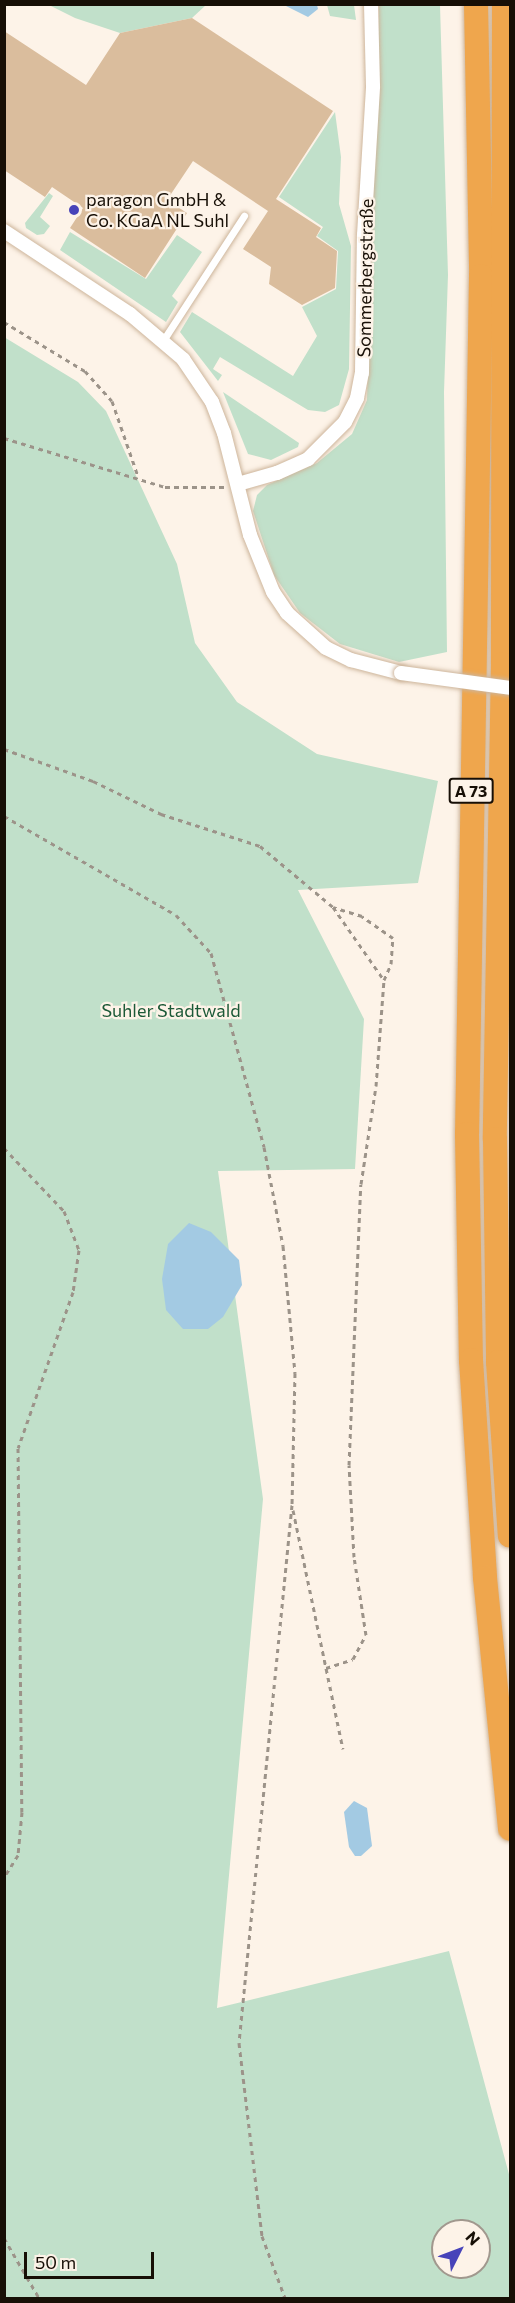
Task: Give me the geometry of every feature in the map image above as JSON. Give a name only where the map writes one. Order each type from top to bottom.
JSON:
[{"type":"highway","name":"A 73","points":[[476,4],[481,276],[467,1134],[471,1348],[485,1578],[510,1829]]},
{"type":"highway","name":"A 73","points":[[504,4],[507,137],[504,652],[495,1139],[498,1362],[510,1536]]},
{"type":"street","name":"Sommerbergstraße","points":[[238,484],[277,473],[308,459],[345,422],[357,398],[362,373],[364,235],[373,86],[371,4]]},
{"type":"street","points":[[4,231],[164,339],[183,358],[212,402],[259,561],[287,613],[326,648],[351,660],[401,673],[510,688]]},
{"type":"lane","points":[[164,339],[244,216]]},
{"type":"path","points":[[4,322],[86,371],[112,401],[138,477]]},
{"type":"path","points":[[4,438],[91,467],[138,477],[165,487],[214,490],[238,484]]},
{"type":"path","points":[[4,749],[93,781],[161,814],[260,846],[333,907],[384,980]]},
{"type":"path","points":[[4,816],[176,915],[211,954],[258,1125],[284,1246],[294,1373],[292,1505],[239,2043],[262,2236],[285,2298]]},
{"type":"path","points":[[326,1668],[353,1659],[366,1635],[351,1522],[349,1465],[361,1184],[376,1086],[384,980],[392,964],[393,938],[362,916],[333,907]]},
{"type":"path","points":[[4,1148],[64,1211],[79,1251],[73,1292],[18,1448],[22,1812],[18,1855],[4,1877]]},
{"type":"path","points":[[292,1505],[343,1749]]},
{"type":"path","points":[[4,2238],[39,2298]]},
{"type":"green space","points":[[49,5],[206,5],[192,18],[120,33],[75,18]]},
{"type":"green space","points":[[327,5],[354,5],[356,20],[330,16]]},
{"type":"green space","points":[[379,5],[440,5],[448,275],[444,392],[447,652],[399,662],[340,644],[300,613],[274,575],[253,511],[257,495],[267,485],[317,463],[352,434],[367,400]]},
{"type":"green space","points":[[335,112],[341,157],[339,204],[351,246],[349,369],[339,405],[325,412],[308,410],[220,357],[213,369],[222,375],[218,381],[180,332],[192,312],[293,376],[317,336],[302,307],[336,289],[338,251],[317,236],[323,227],[279,197]]},
{"type":"green space","points":[[49,193],[53,196],[40,217],[50,226],[44,234],[37,235],[26,228],[25,223]]},
{"type":"green space","points":[[70,232],[146,279],[177,235],[202,252],[172,296],[178,302],[166,322],[60,250]]},
{"type":"green space","name":"Suhler Stadtwald","points":[[4,337],[78,382],[106,411],[177,564],[195,643],[237,702],[317,754],[438,781],[418,883],[298,890],[364,1019],[355,1169],[218,1171],[263,1499],[217,2008],[449,1951],[510,2178],[510,2298],[5,2298]]},
{"type":"green space","points":[[223,392],[299,443],[298,447],[271,460],[248,454]]},
{"type":"water","points":[[284,5],[317,5],[318,9],[308,17]]},
{"type":"water","points":[[189,1223],[211,1232],[239,1260],[242,1285],[223,1317],[208,1329],[183,1329],[166,1310],[162,1279],[168,1244]]},
{"type":"water","points":[[354,1801],[367,1808],[372,1846],[361,1856],[355,1856],[349,1847],[344,1812]]},
{"type":"building","points":[[192,18],[333,111],[276,199],[321,228],[316,237],[337,251],[335,288],[302,305],[269,284],[271,267],[243,249],[268,211],[193,161],[167,200],[187,213],[145,278],[70,228],[83,208],[52,187],[45,197],[4,170],[4,31],[86,85],[120,33]]},
{"type":"place","name":"paragon GmbH & Co. KGaA NL Suhl","points":[[74,210]]}]
